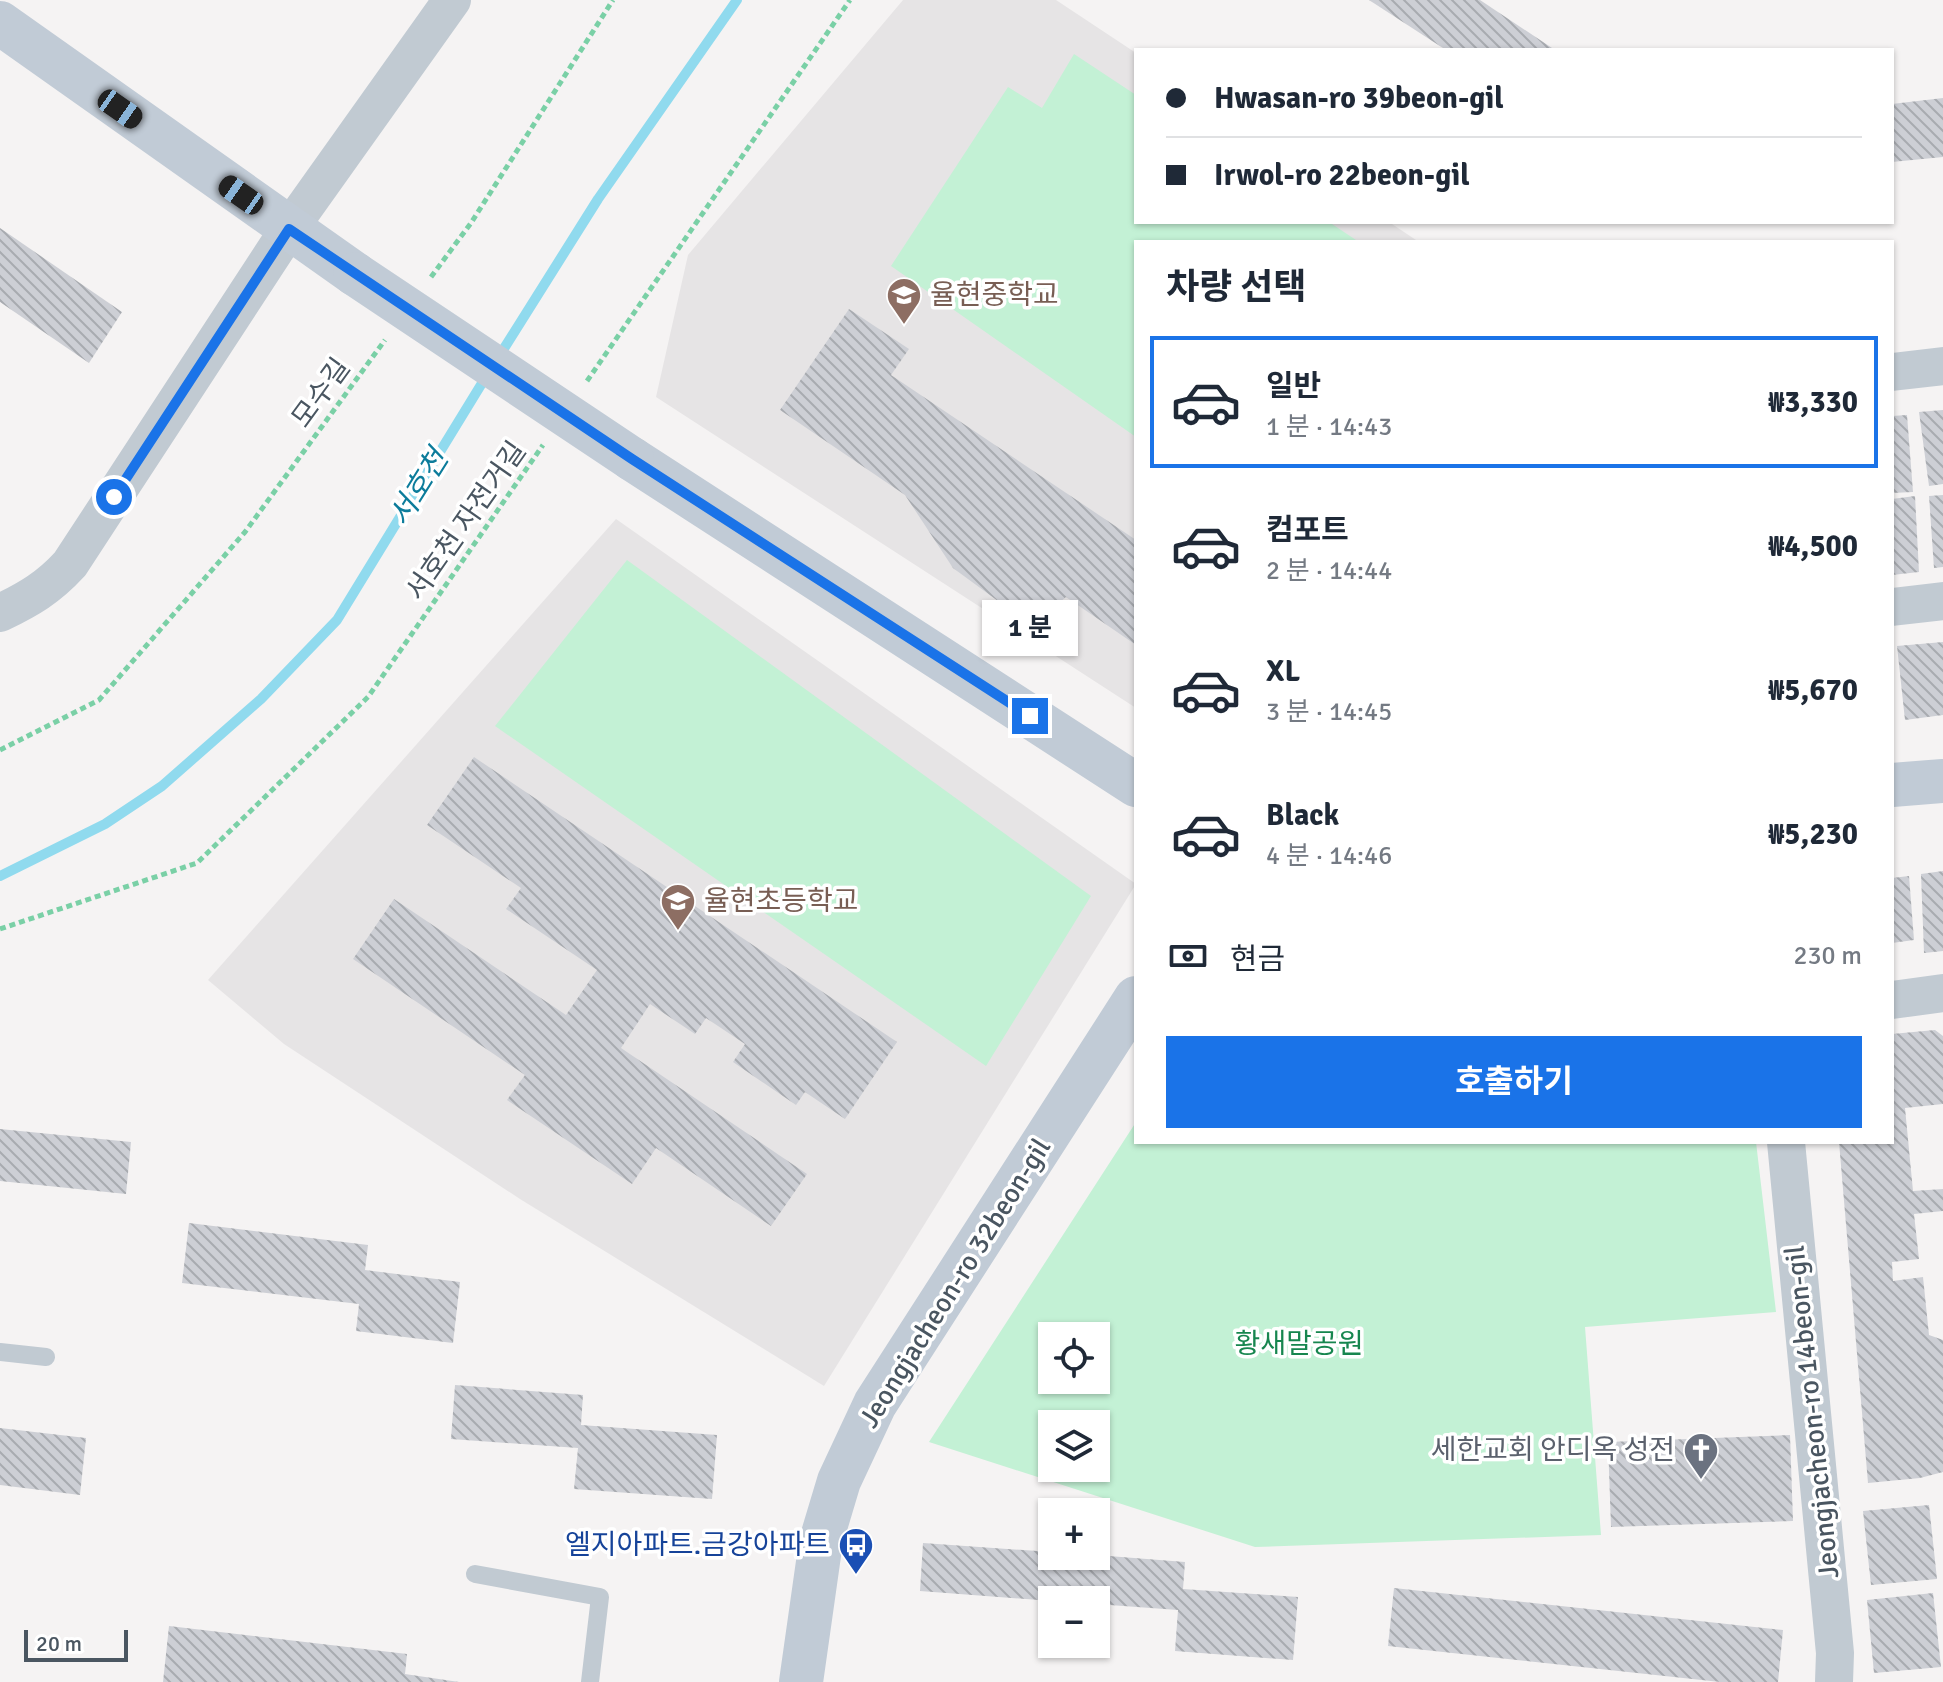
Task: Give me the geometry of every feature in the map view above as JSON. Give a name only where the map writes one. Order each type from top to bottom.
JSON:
[{"type":"street","points":[[0,613],[31,598],[52,583],[70,564],[289,229],[452,0]]},
{"type":"street","points":[[0,23],[355,274],[632,459],[1134,784]]},
{"type":"street","points":[[1894,372],[1943,366]]},
{"type":"street","points":[[1894,607],[1943,601]]},
{"type":"street","points":[[1894,785],[1943,781]]},
{"type":"street","points":[[1894,1000],[1943,993]]},
{"type":"street","name":"Jeongjacheon-ro 32beon-gil","points":[[801,1682],[821,1541],[839,1481],[875,1404],[1134,1001]]},
{"type":"street","name":"Jeongjacheon-ro 14beon-gil","points":[[1786,1144],[1832,1623],[1834,1682]]},
{"type":"lane","points":[[0,1352],[46,1357]]},
{"type":"lane","points":[[475,1574],[600,1597],[590,1682]]},
{"type":"path","points":[[424,288],[471,223],[613,0]]},
{"type":"path","points":[[584,386],[850,0]]},
{"type":"path","name":"모수길","points":[[0,750],[99,700],[245,532],[386,339]]},
{"type":"path","name":"서호천 자전거길","points":[[0,929],[197,863],[368,697],[548,438]]},
{"type":"shaded area","name":"율현중학교","points":[[903,0],[1056,0],[1134,52],[1134,224],[1392,224],[1416,240],[1134,240],[1134,707],[656,397],[688,255]]},
{"type":"shaded area","name":"율현초등학교","points":[[616,519],[1134,883],[1134,887],[824,1386],[520,1199],[284,1044],[208,980]]},
{"type":"green space","points":[[1074,54],[1134,94],[1134,224],[1332,224],[1356,240],[1134,240],[1134,436],[891,266],[1008,87],[1042,108]]},
{"type":"green space","points":[[627,560],[1091,896],[986,1066],[495,726]]},
{"type":"green space","name":"황새말공원","points":[[1134,1125],[1134,1144],[1756,1144],[1776,1312],[1585,1327],[1601,1535],[1255,1547],[1053,1482],[1110,1482],[1110,1410],[1038,1410],[1038,1477],[929,1442]]},
{"type":"building","points":[[1369,0],[1480,0],[1552,48],[1443,48]]},
{"type":"building","points":[[1943,98],[1943,157],[1894,162],[1894,104]]},
{"type":"building","points":[[0,228],[122,312],[89,363],[0,302]]},
{"type":"building","points":[[849,309],[909,349],[891,375],[1134,539],[1134,644],[1066,597],[1032,626],[953,568],[905,495],[780,410]]},
{"type":"building","points":[[1943,410],[1943,484],[1929,486],[1919,412]]},
{"type":"building","points":[[1907,415],[1913,492],[1894,493],[1894,416]]},
{"type":"building","points":[[1943,495],[1943,567],[1934,568],[1929,496]]},
{"type":"building","points":[[1915,496],[1919,572],[1894,575],[1894,499]]},
{"type":"building","points":[[1943,642],[1943,715],[1905,720],[1897,646]]},
{"type":"building","points":[[474,757],[897,1042],[845,1119],[805,1092],[796,1105],[733,1062],[745,1044],[706,1018],[695,1034],[650,1004],[621,1048],[807,1174],[771,1226],[656,1148],[632,1184],[507,1100],[525,1075],[353,959],[394,899],[566,1015],[597,970],[506,909],[521,888],[427,825]]},
{"type":"building","points":[[1943,871],[1943,951],[1924,953],[1921,874]]},
{"type":"building","points":[[1909,876],[1914,940],[1894,943],[1894,878]]},
{"type":"building","points":[[1935,1030],[1943,1036],[1943,1104],[1905,1108],[1913,1191],[1943,1189],[1943,1211],[1914,1214],[1919,1259],[1892,1262],[1893,1281],[1923,1277],[1929,1335],[1943,1340],[1943,1472],[1920,1478],[1868,1483],[1839,1144],[1894,1144],[1894,1034]]},
{"type":"building","points":[[0,1129],[131,1142],[126,1194],[0,1181]]},
{"type":"building","points":[[189,1223],[368,1245],[365,1270],[460,1282],[453,1343],[356,1331],[359,1304],[182,1283]]},
{"type":"building","points":[[455,1385],[583,1395],[581,1425],[717,1435],[712,1499],[574,1489],[578,1448],[451,1439]]},
{"type":"building","points":[[0,1428],[86,1438],[80,1495],[0,1485]]},
{"type":"building","name":"세한교회 안디옥 성전","points":[[1790,1435],[1793,1521],[1611,1527],[1608,1442]]},
{"type":"building","points":[[1929,1505],[1937,1579],[1871,1585],[1863,1511]]},
{"type":"building","points":[[923,1543],[1038,1551],[1038,1570],[1110,1570],[1110,1556],[1185,1562],[1183,1589],[1298,1597],[1293,1660],[1175,1651],[1178,1610],[1110,1605],[1110,1586],[1038,1586],[1038,1600],[920,1591]]},
{"type":"building","points":[[1394,1588],[1783,1630],[1778,1682],[1720,1682],[1388,1646]]},
{"type":"building","points":[[1933,1593],[1941,1667],[1874,1673],[1867,1600]]},
{"type":"building","points":[[169,1626],[407,1654],[405,1674],[459,1682],[163,1682]]},
{"type":"waterway","name":"서호천","points":[[498,358],[598,199],[737,0]]},
{"type":"waterway","name":"서호천","points":[[0,876],[105,824],[162,786],[261,699],[337,620],[487,375]]},
{"type":"place","name":"율현중학교","points":[[904,326]]},
{"type":"place","name":"율현초등학교","points":[[678,932]]},
{"type":"place","name":"세한교회 안디옥 성전","points":[[1701,1481]]},
{"type":"place","name":"엘지아파트.금강아파트","points":[[856,1576]]},
{"type":"route","points":[[114,497],[289,229],[632,459],[1030,716]]}]
